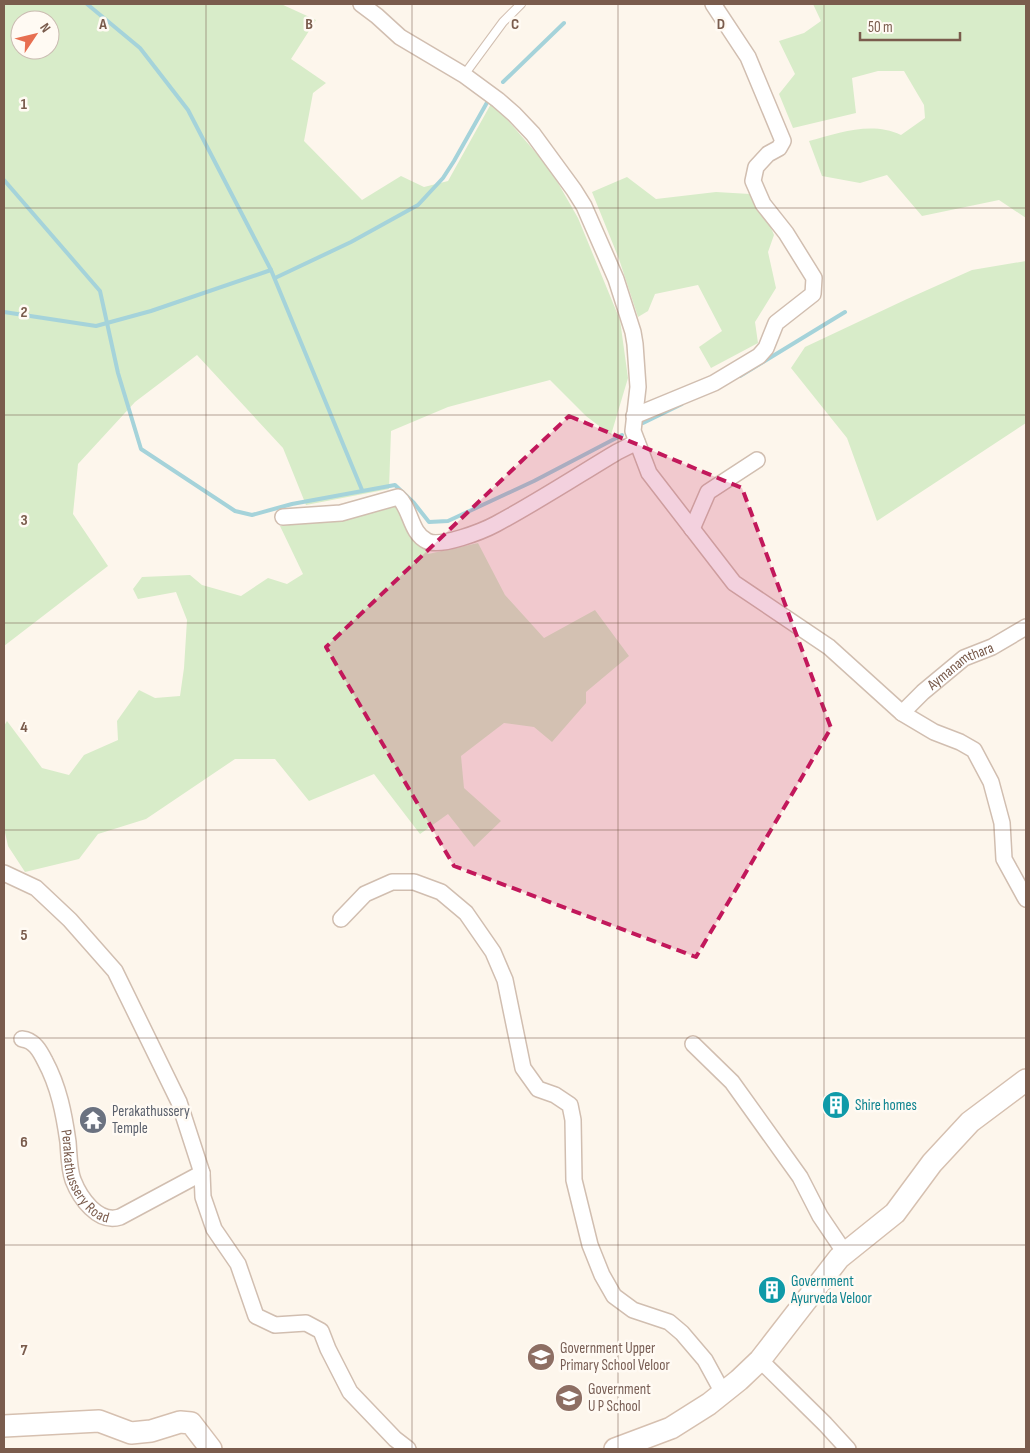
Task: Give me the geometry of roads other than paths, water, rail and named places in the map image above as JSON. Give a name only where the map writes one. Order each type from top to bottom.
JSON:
[{"type":"street","points":[[361,4],[400,37],[464,75],[509,109],[533,134],[584,206],[616,279],[634,332],[638,388],[632,431],[649,473],[734,582],[829,647],[902,713],[934,732],[960,742],[974,750],[991,782],[1002,823],[1004,859],[1026,899]]},
{"type":"street","points":[[634,416],[714,383],[758,356],[766,348],[776,323],[813,294],[814,278],[786,233],[763,204],[753,181],[756,167],[768,154],[778,148],[782,141],[748,56],[713,4]]},
{"type":"street","points":[[283,517],[341,513],[398,497],[422,538],[431,542],[444,542],[494,525],[637,442]]},
{"type":"street","points":[[692,529],[708,492],[757,460]]},
{"type":"street","name":"Aymanamthara","points":[[902,713],[923,692],[964,658],[992,647],[1026,627]]},
{"type":"street","points":[[4,872],[36,888],[70,920],[115,971],[180,1102],[202,1173],[203,1197],[214,1228],[238,1264],[256,1316],[275,1325],[306,1323],[321,1331],[350,1392],[395,1439],[408,1449]]},
{"type":"street","points":[[340,919],[365,894],[392,882],[414,882],[441,892],[466,913],[493,952],[505,980],[523,1068],[538,1089],[555,1095],[570,1105],[573,1120],[574,1180],[590,1245],[602,1275],[614,1296],[633,1310],[669,1322],[682,1333],[705,1360],[723,1393]]},
{"type":"street","name":"Perakathussery Road","points":[[22,1039],[34,1044],[48,1066],[60,1099],[73,1179],[92,1210],[110,1218],[120,1217],[202,1173]]},
{"type":"street","points":[[693,1044],[732,1082],[800,1178],[820,1216],[845,1253]]},
{"type":"street","points":[[616,1449],[672,1428],[739,1380],[760,1360],[839,1258],[895,1213],[932,1163],[970,1122],[1026,1080]]},
{"type":"street","points":[[760,1360],[848,1449]]},
{"type":"street","points":[[4,1426],[99,1421],[131,1433],[151,1431],[180,1422],[191,1423],[211,1449]]},
{"type":"lane","points":[[464,75],[503,22],[521,4]]},
{"type":"waterway","points":[[87,4],[140,48],[188,110],[271,270],[362,490]]},
{"type":"waterway","points":[[503,82],[564,23]]},
{"type":"waterway","points":[[275,278],[351,242],[418,205],[443,178],[489,99]]},
{"type":"waterway","points":[[4,180],[100,291],[118,373],[141,449],[235,511],[252,515],[292,504],[395,485],[414,503],[429,522],[448,521],[534,481],[622,435]]},
{"type":"waterway","points":[[4,312],[96,326],[151,311],[271,270]]},
{"type":"waterway","points":[[740,376],[845,312]]},
{"type":"waterway","points":[[643,423],[682,404]]},
{"type":"place","name":"Shire homes","points":[[836,1105]]},
{"type":"place","name":"Perakathussery Temple","points":[[93,1120]]},
{"type":"place","name":"Government Ayurveda Veloor","points":[[772,1290]]},
{"type":"place","name":"Government Upper Primary School Veloor","points":[[541,1357]]},
{"type":"place","name":"Government U P School","points":[[569,1398]]}]
